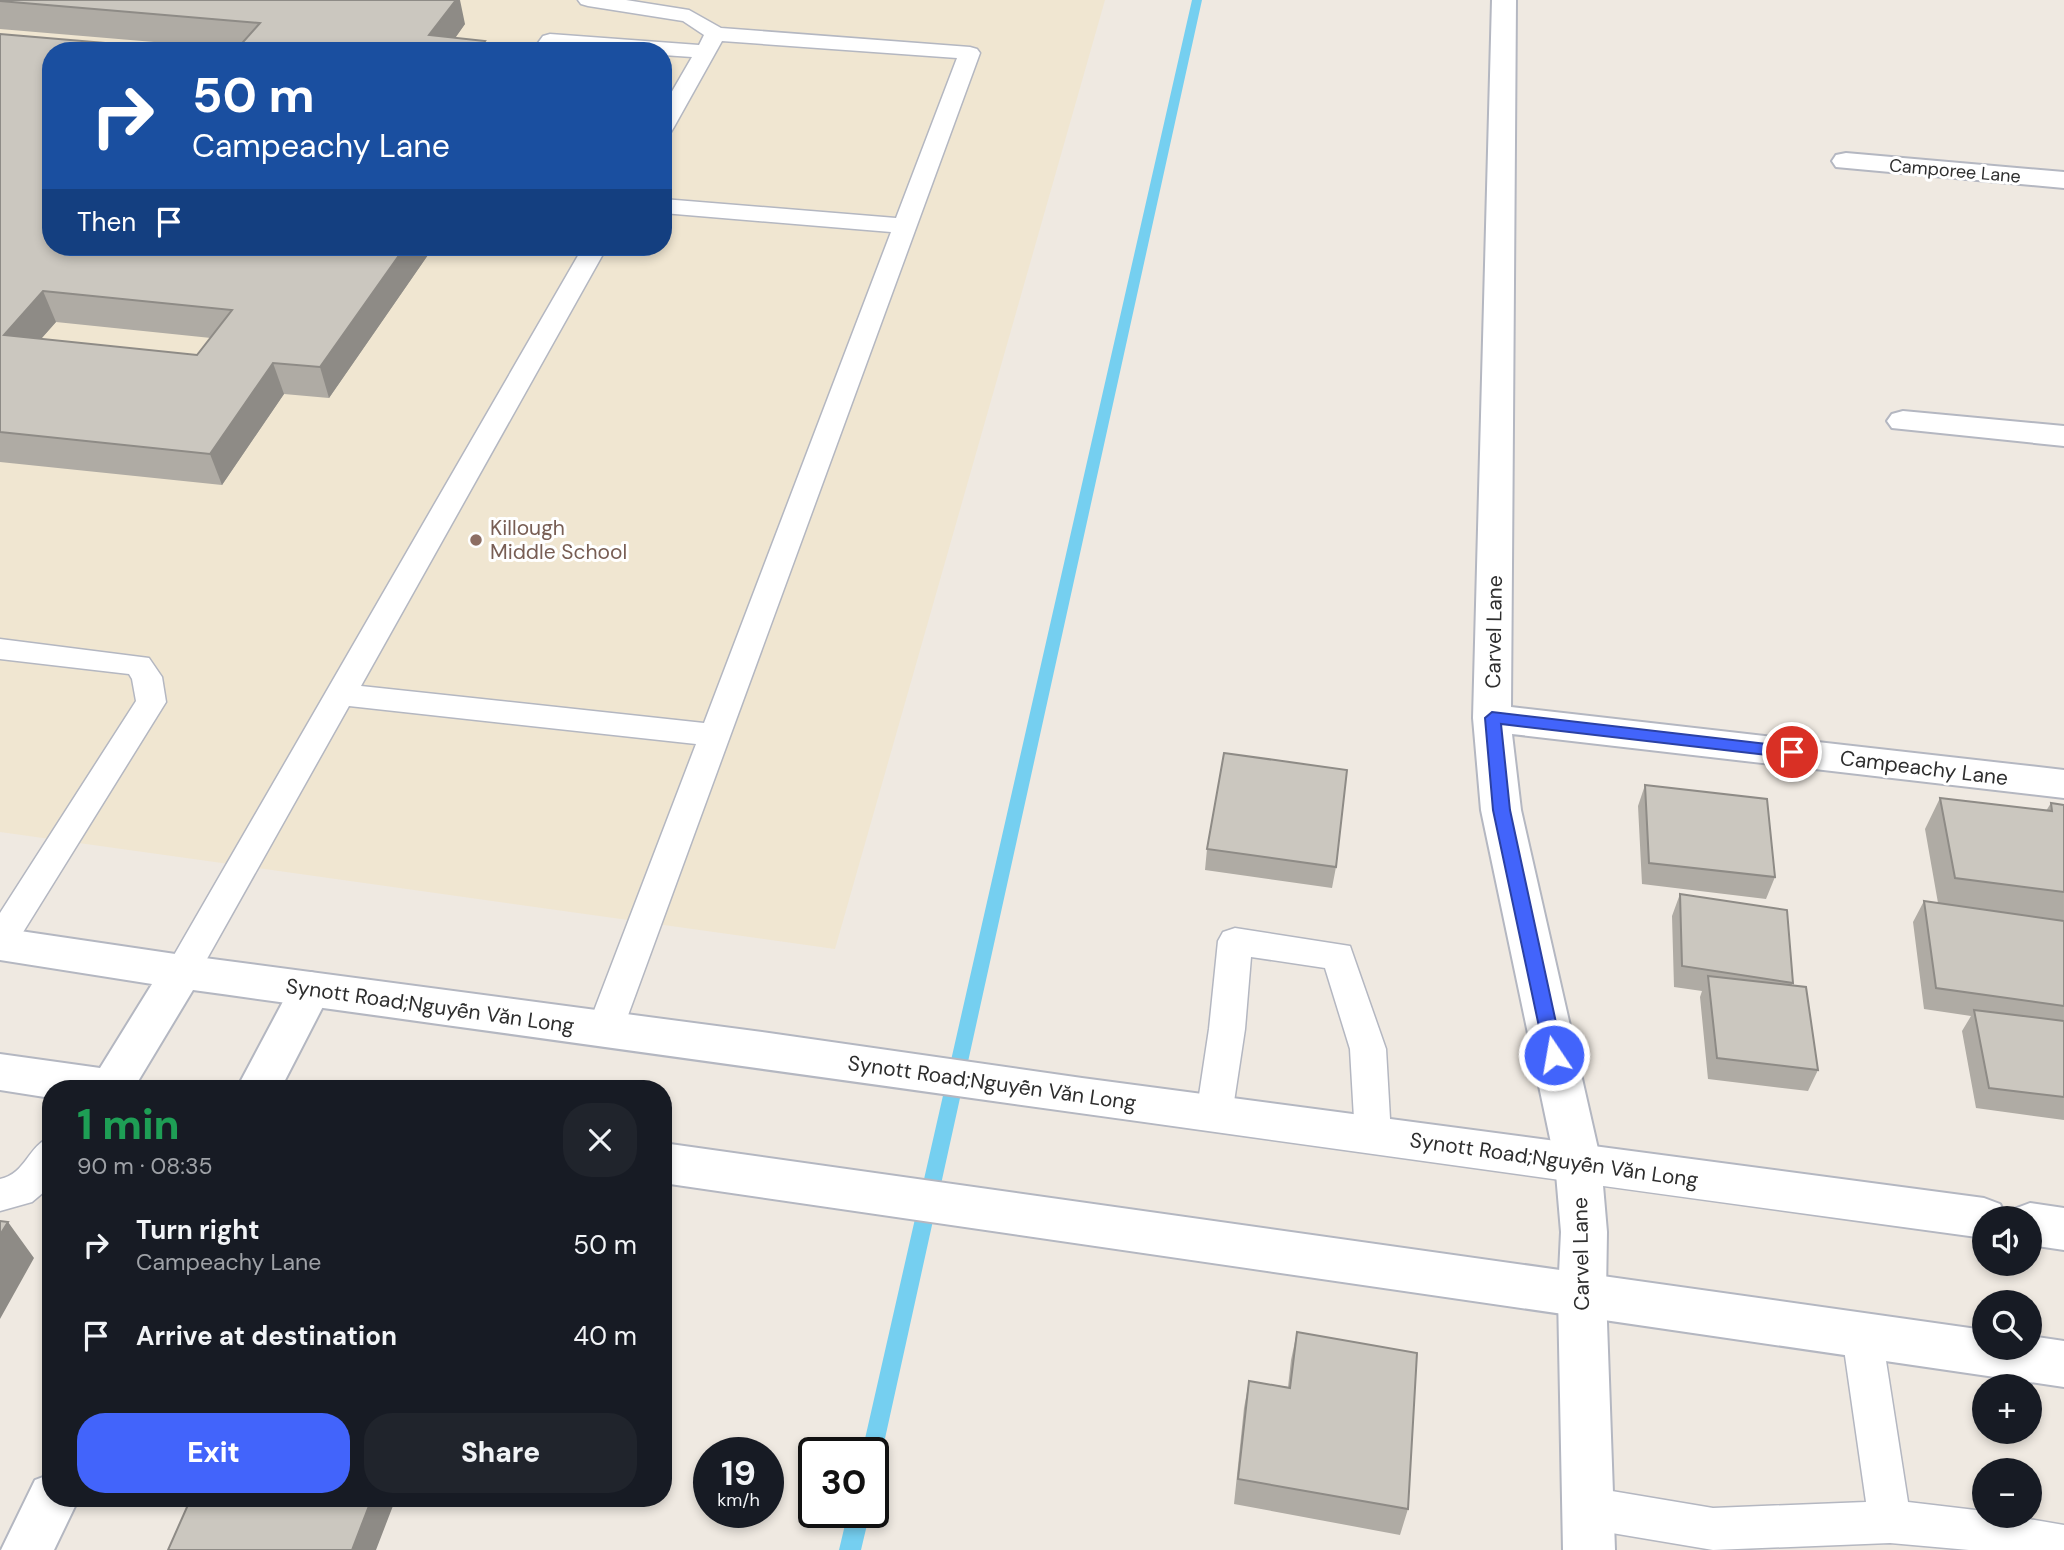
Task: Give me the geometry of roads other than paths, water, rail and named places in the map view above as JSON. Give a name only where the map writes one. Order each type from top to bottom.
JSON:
[{"type":"street","name":"Carvel Lane","points":[[1504,0],[1492,718],[1502,810],[1578,1162],[1584,1232],[1582,1294],[1589,1550]]},
{"type":"street","name":"Camporee Lane","points":[[1846,161],[2064,180]]},
{"type":"street","points":[[1903,421],[2064,436]]},
{"type":"street","name":"Campeachy Lane","points":[[1492,718],[2064,784]]},
{"type":"street","name":"Synott Road;Nguyễn Văn Long","points":[[0,942],[182,972],[769,1051],[1082,1097],[1972,1216]]},
{"type":"street","points":[[106,1080],[182,972]]},
{"type":"street","points":[[262,1080],[310,989]]},
{"type":"street","points":[[0,1072],[50,1080]]},
{"type":"street","points":[[672,1164],[2064,1364]]},
{"type":"street","points":[[2042,1226],[2064,1229]]},
{"type":"street","points":[[27,1550],[48,1507]]},
{"type":"lane","points":[[589,0],[689,16],[711,43]]},
{"type":"lane","points":[[549,42],[657,42]]},
{"type":"lane","points":[[605,1029],[970,53],[672,42]]},
{"type":"lane","points":[[672,111],[711,43]]},
{"type":"lane","points":[[672,207],[904,226]]},
{"type":"lane","points":[[182,972],[590,256]]},
{"type":"lane","points":[[0,649],[138,665],[147,677],[151,702],[0,942]]},
{"type":"lane","points":[[340,694],[715,735]]},
{"type":"lane","points":[[1214,1115],[1227,1029],[1235,941],[1338,956],[1367,1049],[1373,1136]]},
{"type":"lane","points":[[0,1195],[16,1193],[37,1178],[42,1169]]},
{"type":"lane","points":[[1862,1335],[1890,1522]]},
{"type":"lane","points":[[1588,1508],[1713,1529],[1890,1522],[1958,1527],[2064,1546]]},
{"type":"waterway","points":[[875,1437],[1197,0]]},
{"type":"waterway","points":[[850,1550],[855,1528]]},
{"type":"place","name":"Killough Middle School","points":[[476,540]]}]
